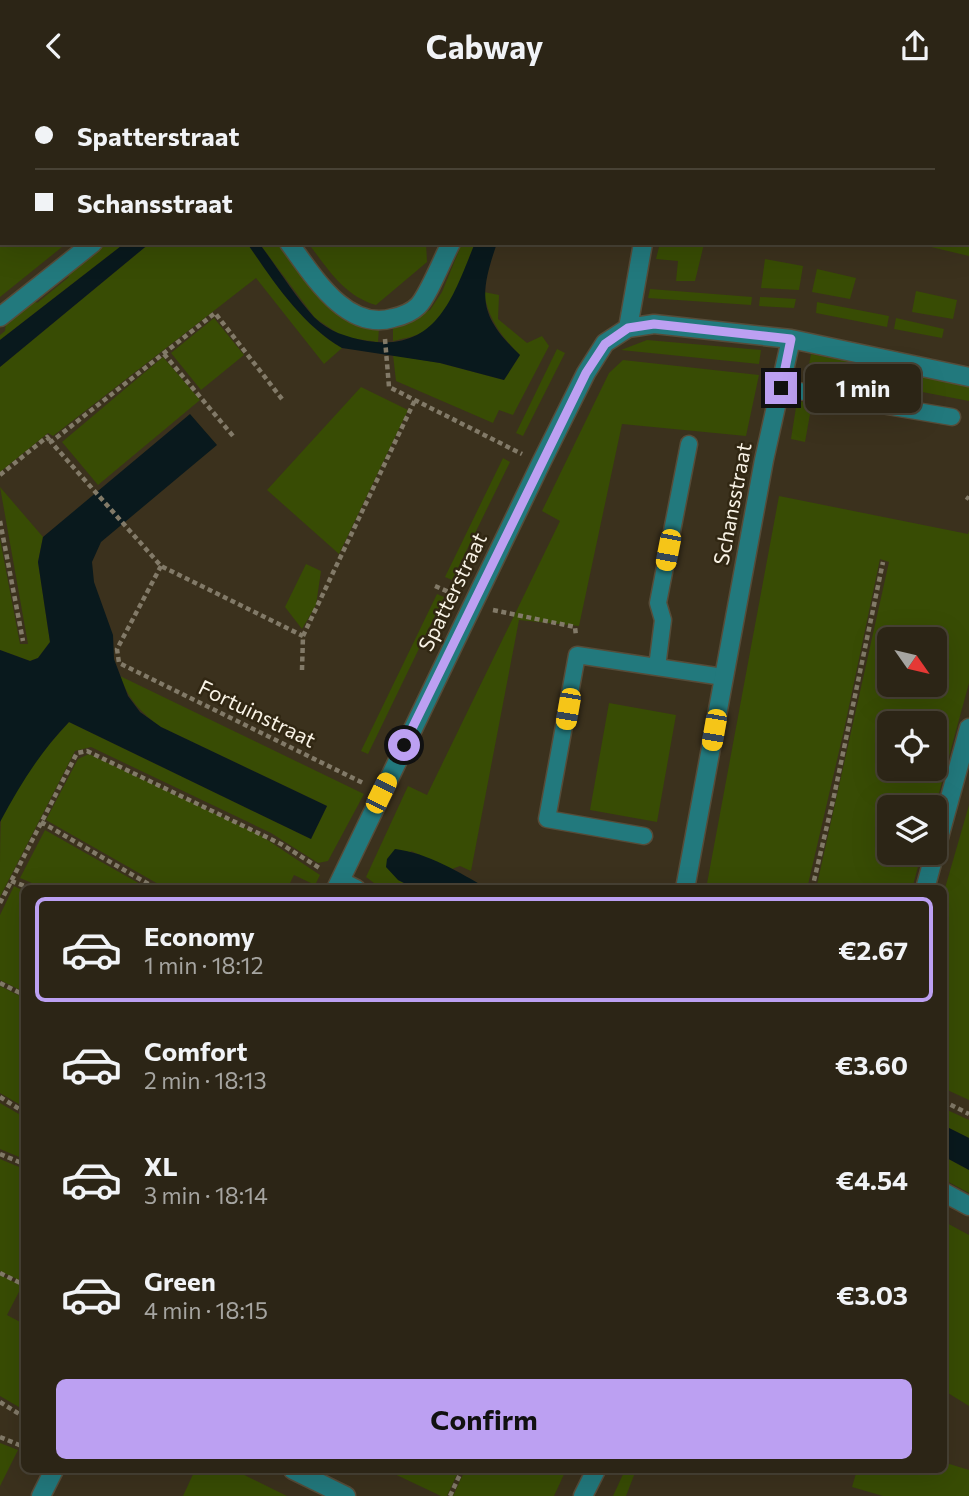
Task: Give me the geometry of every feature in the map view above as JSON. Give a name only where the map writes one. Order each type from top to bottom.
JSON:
[{"type":"street","points":[[0,317],[90,245]]},
{"type":"street","points":[[291,245],[330,296],[346,309],[368,319],[387,320],[404,316],[419,306],[450,245]]},
{"type":"street","points":[[643,245],[628,328],[654,324],[791,339],[969,377]]},
{"type":"street","name":"Spatterstraat","points":[[338,885],[586,373],[605,344],[628,328]]},
{"type":"street","name":"Schansstraat","points":[[686,885],[764,460],[791,339]]},
{"type":"street","points":[[926,885],[969,728]]},
{"type":"street","points":[[947,1194],[969,1206]]},
{"type":"street","points":[[41,1496],[52,1473]]},
{"type":"street","points":[[299,1473],[346,1496]]},
{"type":"street","points":[[583,1496],[594,1473]]},
{"type":"lane","points":[[781,388],[952,417]]},
{"type":"lane","points":[[657,667],[663,620],[658,603],[689,445]]},
{"type":"lane","points":[[644,836],[547,819],[578,655],[723,677]]},
{"type":"path","points":[[51,442],[215,313],[282,398]]},
{"type":"path","points":[[386,334],[385,361],[389,387],[541,463]]},
{"type":"path","points":[[163,354],[233,436]]},
{"type":"path","points":[[302,670],[303,636],[415,400]]},
{"type":"path","points":[[0,475],[47,436],[161,566],[303,636]]},
{"type":"path","points":[[0,521],[23,641]]},
{"type":"path","points":[[813,885],[883,562]]},
{"type":"path","name":"Fortuinstraat","points":[[161,566],[117,649],[119,663],[381,793]]},
{"type":"path","points":[[435,586],[502,613],[575,627],[578,655]]},
{"type":"path","points":[[0,903],[77,753],[86,751],[281,843],[338,885]]},
{"type":"path","points":[[41,823],[150,885]]},
{"type":"path","points":[[10,881],[22,885]]},
{"type":"path","points":[[0,983],[21,994]]},
{"type":"path","points":[[0,1097],[21,1110]]},
{"type":"path","points":[[947,1103],[969,1114]]},
{"type":"path","points":[[0,1154],[21,1163]]},
{"type":"path","points":[[0,1273],[21,1284]]},
{"type":"path","points":[[0,1402],[21,1415]]},
{"type":"path","points":[[0,1437],[21,1446]]},
{"type":"path","points":[[450,1496],[461,1473]]},
{"type":"green space","points":[[0,245],[65,245],[0,297]]},
{"type":"green space","points":[[100,245],[122,245],[0,340],[6,321],[33,298],[37,303],[69,277],[65,272]]},
{"type":"green space","points":[[148,245],[248,245],[301,314],[342,348],[324,364],[256,278],[53,436],[48,433],[0,472],[0,367]]},
{"type":"green space","points":[[260,245],[281,245],[310,285],[332,308],[346,317],[379,328],[378,342],[343,337],[315,318]]},
{"type":"green space","points":[[310,245],[426,245],[427,262],[376,305],[355,295],[330,272]]},
{"type":"green space","points":[[461,245],[474,245],[457,289],[438,320],[426,331],[393,341],[393,326],[430,310],[442,292]]},
{"type":"green space","points":[[660,245],[704,245],[695,281],[676,281],[678,261],[656,259]]},
{"type":"green space","points":[[922,245],[969,245],[969,256]]},
{"type":"green space","points":[[765,259],[803,266],[799,290],[761,288]]},
{"type":"green space","points":[[817,269],[856,278],[850,299],[812,292]]},
{"type":"green space","points":[[650,289],[752,297],[751,305],[648,298]]},
{"type":"green space","points":[[916,291],[957,300],[953,319],[912,312]]},
{"type":"green space","points":[[484,292],[499,295],[498,319],[527,343],[542,336],[549,346],[513,415],[499,410],[493,423],[396,381],[393,355],[440,363],[504,380],[520,355],[496,327]]},
{"type":"green space","points":[[760,297],[796,299],[794,308],[759,306]]},
{"type":"green space","points":[[817,302],[889,316],[887,327],[816,313]]},
{"type":"green space","points":[[214,318],[244,355],[201,390],[171,353]]},
{"type":"green space","points":[[896,318],[944,329],[942,338],[894,329]]},
{"type":"green space","points":[[647,340],[761,350],[759,364],[621,350]]},
{"type":"green space","points":[[557,349],[565,353],[523,436],[516,433]]},
{"type":"green space","points":[[811,354],[969,386],[969,401],[808,370]]},
{"type":"green space","points":[[163,357],[200,400],[98,485],[62,442]]},
{"type":"green space","points":[[623,360],[759,375],[746,436],[622,424],[579,626],[519,620],[471,871],[460,866],[452,869],[411,851],[398,880],[408,885],[377,885],[366,877],[408,786],[427,795],[560,521],[542,511],[609,373]]},
{"type":"green space","points":[[361,387],[408,410],[339,554],[267,490]]},
{"type":"green space","points":[[797,401],[812,403],[805,442],[791,439]]},
{"type":"green space","points":[[503,458],[510,462],[452,580],[445,577]]},
{"type":"green space","points":[[0,487],[43,537],[38,562],[50,642],[38,658],[30,661],[0,650],[0,539],[20,644],[28,644]]},
{"type":"green space","points":[[779,496],[968,534],[969,531],[969,683],[947,764],[947,711],[877,711],[877,781],[942,781],[939,795],[877,795],[877,865],[918,865],[913,885],[817,885],[889,562],[880,559],[808,885],[707,885]]},
{"type":"green space","points":[[306,564],[321,571],[316,605],[302,629],[285,607]]},
{"type":"green space","points":[[437,594],[444,597],[368,754],[361,751]]},
{"type":"green space","points":[[120,676],[364,794],[328,861],[318,863],[271,833],[91,747],[75,751],[0,897],[1,820],[6,807],[40,755],[69,722],[311,839],[327,806],[161,727],[136,705]]},
{"type":"green space","points":[[609,703],[676,715],[657,822],[590,810]]},
{"type":"green space","points":[[89,754],[260,835],[320,875],[315,885],[294,875],[289,885],[160,885],[46,820],[78,759]]},
{"type":"green space","points":[[969,805],[969,1100],[947,1090],[946,885]]},
{"type":"green space","points":[[45,830],[142,885],[37,885],[20,878]]},
{"type":"green space","points":[[14,886],[21,890],[21,990],[0,980],[0,915]]},
{"type":"green space","points":[[0,986],[21,996],[21,1105],[0,1093]]},
{"type":"green space","points":[[0,1103],[21,1115],[21,1158],[0,1149]]},
{"type":"green space","points":[[947,1110],[969,1120],[969,1138],[947,1127]]},
{"type":"green space","points":[[947,1158],[969,1170],[969,1193],[947,1181]]},
{"type":"green space","points":[[0,1159],[21,1168],[21,1281],[0,1271]]},
{"type":"green space","points":[[947,1223],[969,1235],[969,1406],[947,1392]]},
{"type":"green space","points":[[0,1275],[21,1286],[7,1315],[21,1322],[21,1408],[0,1396]]},
{"type":"green space","points":[[0,1443],[18,1450],[0,1486]]},
{"type":"green space","points":[[947,1463],[969,1470],[969,1496],[883,1496],[852,1487],[856,1473],[947,1473]]},
{"type":"green space","points":[[194,1473],[240,1473],[287,1496],[183,1496]]},
{"type":"green space","points":[[392,1473],[458,1473],[447,1496],[441,1496]]},
{"type":"green space","points":[[464,1473],[565,1473],[554,1496],[453,1496]]},
{"type":"green space","points":[[624,1473],[635,1473],[626,1496],[613,1496]]},
{"type":"shaded area","points":[[122,245],[148,245],[0,367],[0,340]]},
{"type":"shaded area","points":[[248,245],[260,245],[314,317],[326,327],[367,341],[391,342],[411,338],[427,329],[439,316],[459,282],[474,245],[496,245],[487,277],[486,304],[496,328],[520,355],[504,380],[440,363],[342,348],[314,327],[278,287]]},
{"type":"shaded area","points":[[190,414],[217,445],[101,542],[92,562],[94,582],[113,635],[114,659],[128,696],[140,712],[161,727],[327,806],[311,839],[69,722],[31,769],[0,822],[0,650],[30,661],[38,658],[50,642],[38,562],[43,537]]},
{"type":"shaded area","points":[[395,849],[407,851],[455,870],[481,885],[408,885],[398,880],[386,867],[387,859]]},
{"type":"shaded area","points":[[947,1127],[969,1138],[969,1170],[947,1158]]},
{"type":"route","points":[[404,745],[586,373],[605,344],[628,328],[654,324],[791,339],[781,388]]}]
